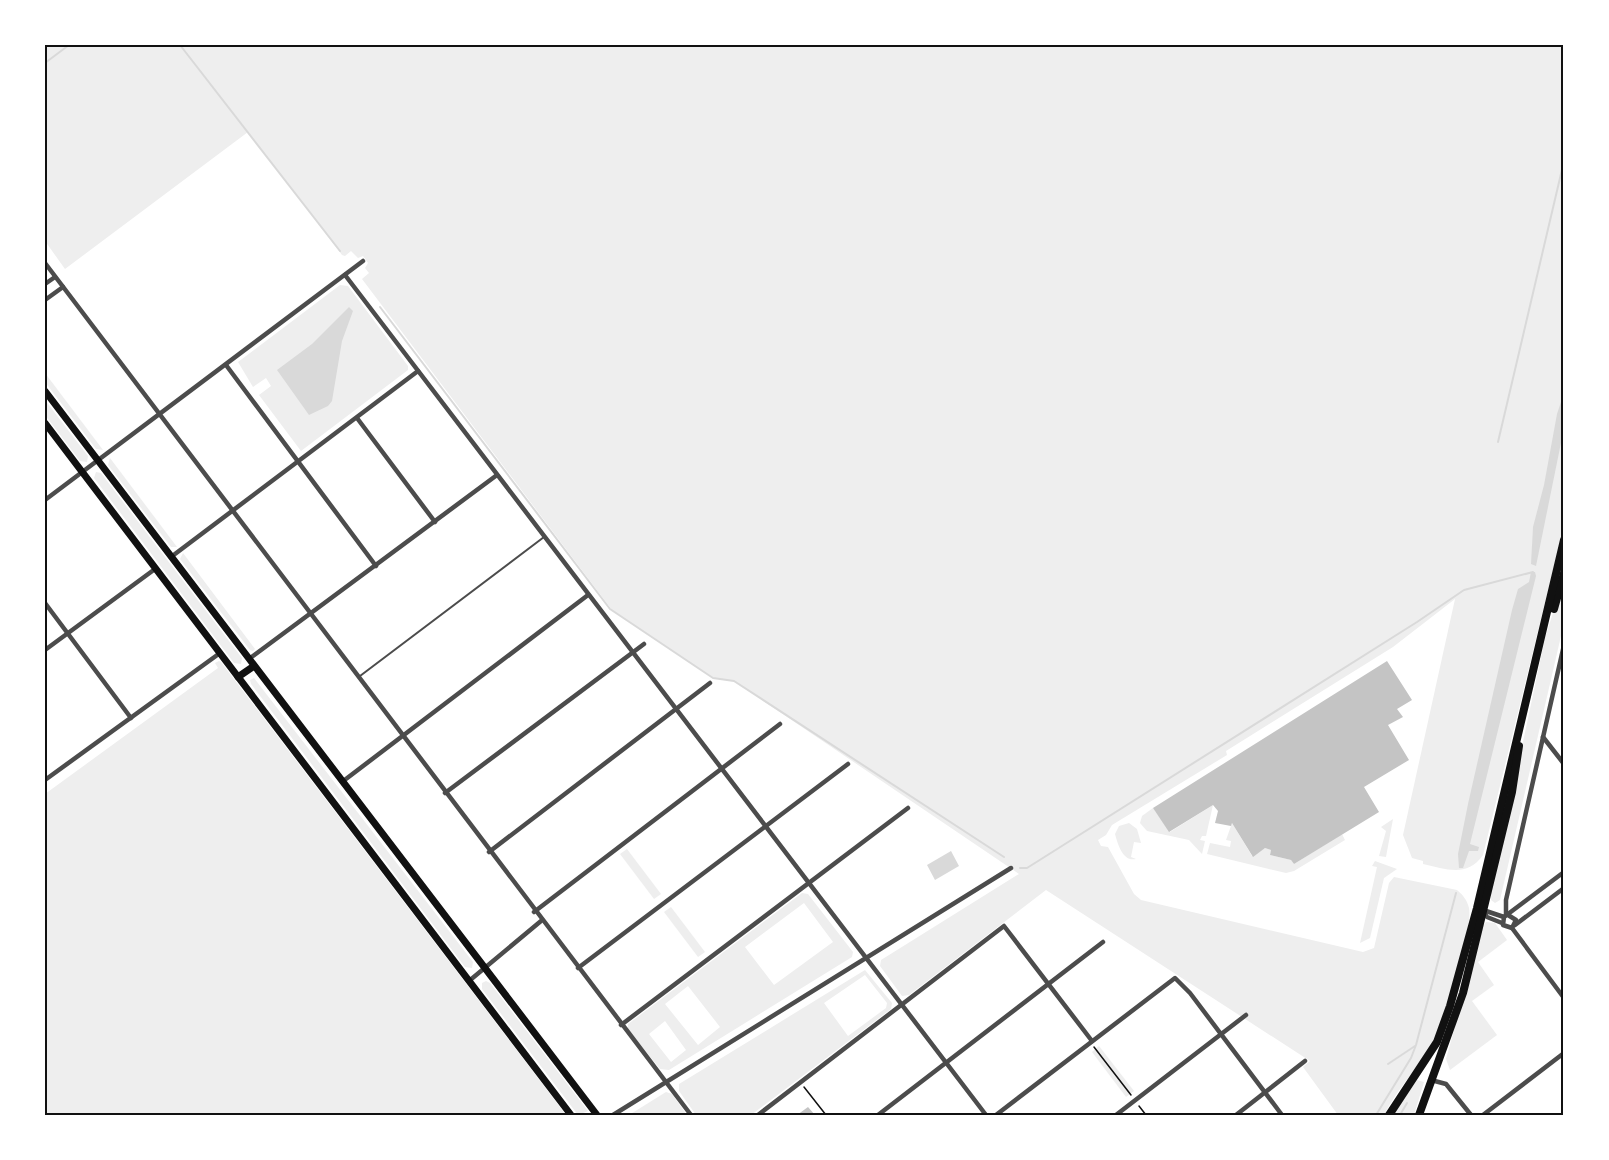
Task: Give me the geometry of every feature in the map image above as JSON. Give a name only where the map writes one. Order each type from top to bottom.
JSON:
[{"type":"highway","points":[[1389,1115],[1437,1042],[1480,909],[1513,787],[1522,721],[1564,540]]},
{"type":"highway","points":[[1542,635],[1554,609],[1564,573],[1558,564]]},
{"type":"highway","points":[[1419,1115],[1461,999],[1480,909]]},
{"type":"highway","points":[[1416,1073],[1427,1075],[1431,1080]]},
{"type":"main road","points":[[45,391],[597,1115]]},
{"type":"main road","points":[[45,423],[571,1115]]},
{"type":"main road","points":[[238,677],[254,666]]},
{"type":"street","points":[[45,500],[363,261]]},
{"type":"street","points":[[45,263],[534,912],[691,1115]]},
{"type":"street","points":[[345,274],[720,769],[986,1115]]},
{"type":"street","points":[[45,284],[55,277]]},
{"type":"street","points":[[45,300],[63,287]]},
{"type":"street","points":[[226,364],[376,566]]},
{"type":"street","points":[[171,557],[418,371]]},
{"type":"street","points":[[357,418],[435,522]]},
{"type":"street","points":[[249,659],[497,475]]},
{"type":"street","points":[[45,650],[155,569]]},
{"type":"street","points":[[342,782],[588,595]]},
{"type":"street","points":[[45,603],[131,718]]},
{"type":"street","points":[[445,793],[644,644]]},
{"type":"street","points":[[1506,916],[1506,900],[1564,645]]},
{"type":"street","points":[[45,780],[220,653]]},
{"type":"street","points":[[489,852],[710,683]]},
{"type":"street","points":[[534,912],[780,724]]},
{"type":"street","points":[[1543,737],[1564,764]]},
{"type":"street","points":[[578,968],[848,764]]},
{"type":"street","points":[[621,1025],[908,808]]},
{"type":"street","points":[[613,1115],[1011,868]]},
{"type":"street","points":[[1502,923],[1506,916],[1564,872]]},
{"type":"street","points":[[1480,909],[1487,917],[1502,923],[1505,927],[1514,926],[1564,888]]},
{"type":"street","points":[[1480,909],[1514,916],[1514,926],[1564,998]]},
{"type":"street","points":[[469,981],[541,921]]},
{"type":"street","points":[[758,1115],[1005,926],[1091,1042]]},
{"type":"street","points":[[878,1115],[1103,942]]},
{"type":"street","points":[[996,1115],[1175,978],[1190,993],[1282,1115]]},
{"type":"street","points":[[1116,1115],[1246,1015]]},
{"type":"street","points":[[1483,1115],[1564,1053]]},
{"type":"street","points":[[1236,1115],[1305,1061]]},
{"type":"street","points":[[1431,1080],[1446,1084],[1471,1115]]},
{"type":"lane","points":[[358,678],[544,537]]},
{"type":"path","points":[[1091,1042],[1146,1115]]},
{"type":"path","points":[[801,1082],[826,1115]]},
{"type":"shaded area","points":[[45,45],[1564,45],[1564,525],[1483,855],[1470,867],[1463,869],[1448,869],[1423,864],[1423,861],[1412,858],[1403,835],[1455,599],[1393,647],[1226,751],[1227,755],[1112,825],[1106,835],[1098,840],[1101,846],[1108,847],[1134,894],[1141,900],[1363,952],[1374,948],[1389,883],[1394,877],[1457,890],[1468,905],[1469,919],[1463,953],[1446,1012],[1429,1048],[1384,1115],[1338,1115],[1303,1067],[1310,1061],[1046,890],[909,995],[902,996],[880,966],[881,960],[1019,874],[734,681],[713,678],[612,610],[362,279],[369,273],[365,268],[368,263],[363,256],[358,258],[351,251],[345,256],[342,255],[248,132],[65,269],[45,241]]},
{"type":"shaded area","points":[[340,285],[348,286],[408,366],[408,370],[301,451],[259,395],[271,386],[266,378],[253,387],[238,362]]},
{"type":"shaded area","points":[[349,307],[353,311],[342,341],[332,401],[328,406],[309,415],[277,370],[312,344]]},
{"type":"shaded area","points":[[45,373],[103,450],[96,449],[45,382]]},
{"type":"shaded area","points":[[1564,393],[1564,428],[1536,566],[1531,564],[1533,527],[1544,485],[1557,414]]},
{"type":"shaded area","points":[[45,400],[88,456],[87,462],[80,461],[45,415]]},
{"type":"shaded area","points":[[110,458],[177,547],[171,547],[108,465]]},
{"type":"shaded area","points":[[96,472],[101,473],[242,658],[241,664],[234,663],[94,478]]},
{"type":"shaded area","points":[[183,553],[255,649],[253,651],[180,559]]},
{"type":"shaded area","points":[[1531,572],[1535,572],[1536,576],[1470,844],[1479,847],[1478,851],[1469,851],[1463,868],[1459,868],[1458,854],[1468,804],[1512,610],[1518,589],[1529,582]]},
{"type":"shaded area","points":[[1564,578],[1564,623],[1500,900],[1495,903],[1491,900],[1491,893],[1545,638]]},
{"type":"shaded area","points":[[219,661],[566,1115],[45,1115],[45,794],[218,668],[215,663]]},
{"type":"shaded area","points":[[254,678],[473,962],[472,968],[465,967],[251,684],[250,680]]},
{"type":"shaded area","points":[[1213,805],[1206,836],[1202,836],[1200,840],[1205,841],[1202,854],[1189,840],[1147,831],[1140,823],[1142,816],[1153,808],[1170,832]]},
{"type":"shaded area","points":[[1393,819],[1386,857],[1379,856],[1386,831],[1381,827]]},
{"type":"shaded area","points":[[1129,823],[1137,829],[1141,843],[1134,842],[1131,857],[1136,859],[1124,855],[1115,834],[1119,826]]},
{"type":"shaded area","points":[[1232,823],[1252,856],[1265,848],[1271,850],[1270,855],[1291,860],[1294,864],[1342,834],[1345,840],[1294,871],[1286,873],[1207,854],[1210,843],[1230,847],[1231,841],[1226,840]]},
{"type":"shaded area","points":[[627,849],[661,894],[654,899],[620,854]]},
{"type":"shaded area","points":[[951,851],[959,866],[935,880],[927,865]]},
{"type":"shaded area","points":[[1375,861],[1397,869],[1384,878],[1370,938],[1360,943],[1377,867],[1372,866]]},
{"type":"shaded area","points":[[802,893],[808,894],[853,952],[852,957],[669,1070],[660,1069],[628,1029],[628,1024]],"holes":[[[804,903],[833,942],[774,985],[745,947]],[[688,986],[720,1027],[698,1045],[665,1004]],[[665,1021],[686,1050],[671,1062],[649,1034]]]},
{"type":"shaded area","points":[[671,907],[705,952],[698,957],[664,912]]},
{"type":"shaded area","points":[[1486,922],[1495,923],[1507,940],[1478,962],[1494,985],[1472,1001],[1497,1035],[1450,1070],[1446,1059]]},
{"type":"shaded area","points":[[865,970],[892,1003],[891,1009],[751,1115],[696,1115],[679,1091],[679,1084]],"holes":[[[865,975],[887,1003],[886,1008],[848,1036],[824,1003]]]},
{"type":"shaded area","points":[[486,981],[490,983],[588,1111],[578,1115],[482,989],[482,983]]},
{"type":"shaded area","points":[[1099,1046],[1134,1091],[1126,1097],[1092,1052]]},
{"type":"shaded area","points":[[1417,1080],[1424,1082],[1414,1115],[1393,1115]]},
{"type":"shaded area","points":[[666,1092],[672,1094],[687,1115],[629,1115]]},
{"type":"building","points":[[1387,661],[1412,700],[1397,709],[1403,717],[1388,725],[1409,760],[1364,787],[1379,812],[1294,864],[1291,860],[1270,855],[1271,850],[1265,848],[1253,857],[1232,823],[1231,826],[1215,823],[1218,811],[1213,805],[1169,832],[1153,808]]},
{"type":"building","points":[[808,1107],[815,1115],[797,1115]]},
{"type":"waterway","points":[[45,63],[69,45]]},
{"type":"waterway","points":[[180,45],[340,251]]},
{"type":"waterway","points":[[1498,442],[1564,161]]},
{"type":"waterway","points":[[380,307],[610,609],[713,678],[734,681],[1004,857]]},
{"type":"waterway","points":[[1020,868],[1027,868],[1464,590],[1533,572]]},
{"type":"waterway","points":[[1376,1115],[1411,1058],[1416,1045],[1456,893]]},
{"type":"waterway","points":[[1388,1064],[1415,1046]]},
{"type":"waterway","points":[[1400,1115],[1407,1103]]}]
